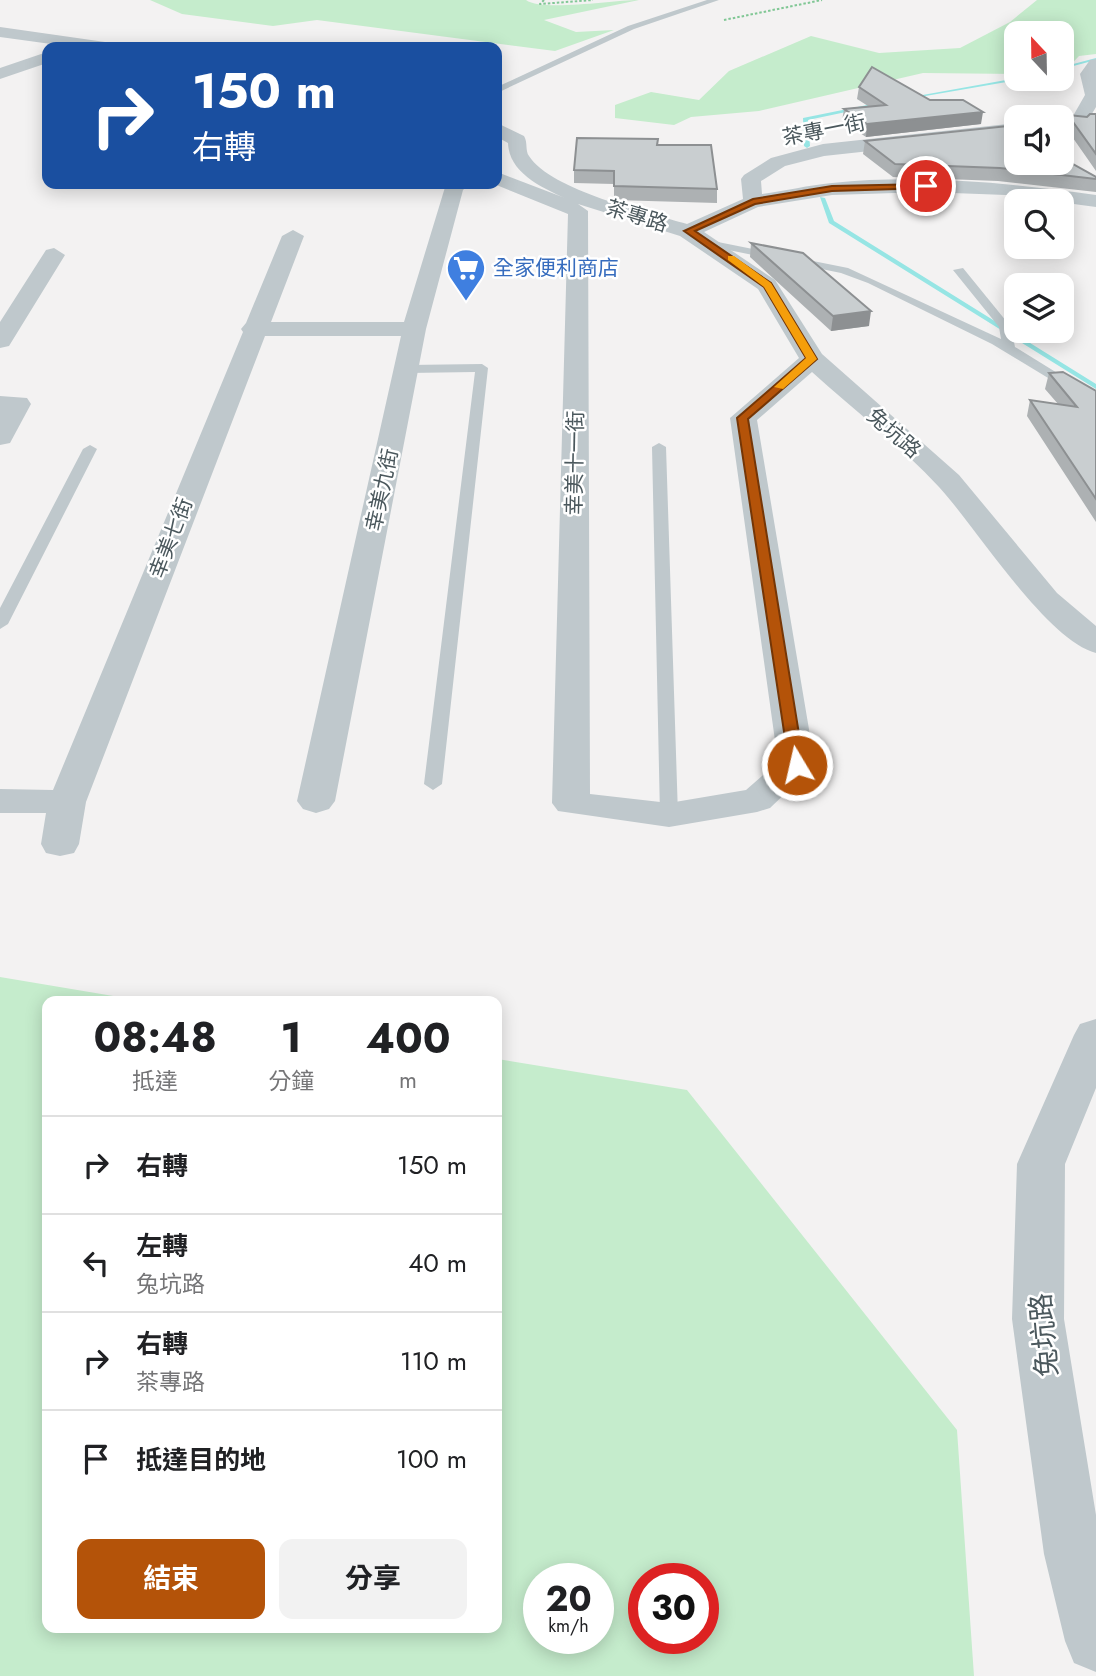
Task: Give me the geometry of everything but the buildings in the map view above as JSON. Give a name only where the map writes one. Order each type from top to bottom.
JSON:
[{"type":"street","points":[[0,32],[56,42]]},
{"type":"street","points":[[0,74],[42,59]]},
{"type":"street","points":[[1079,124],[1095,95],[1088,74],[1096,64]]},
{"type":"street","name":"茶專一街","points":[[753,201],[751,178],[778,162],[823,150],[1004,130]]},
{"type":"street","name":"茶專路","points":[[502,132],[517,141],[518,157],[547,183],[581,198],[698,237],[753,201],[832,189],[926,186],[1006,190],[1096,201]]},
{"type":"street","points":[[502,161],[518,157]]},
{"type":"street","name":"幸美十一街","points":[[502,180],[578,211],[571,803],[669,815]]},
{"type":"street","name":"幸美九街","points":[[316,801],[408,369],[414,329],[453,189]]},
{"type":"street","name":"幸美七街","points":[[60,844],[67,802],[253,329],[293,236]]},
{"type":"street","name":"兔坑路","points":[[698,237],[767,285],[812,359],[949,481],[1046,600],[1096,643]]},
{"type":"street","points":[[0,341],[54,255]]},
{"type":"street","points":[[253,329],[414,329]]},
{"type":"street","points":[[669,815],[757,800],[797,765],[743,418],[812,359]]},
{"type":"street","points":[[0,404],[18,404],[0,437]]},
{"type":"street","points":[[0,801],[67,802]]},
{"type":"street","name":"兔坑路","points":[[1096,1035],[1041,1164],[1038,1319],[1073,1555],[1096,1641]]},
{"type":"lane","points":[[502,88],[587,45],[669,12],[715,0]]},
{"type":"lane","points":[[698,237],[844,270],[911,299],[1009,348],[1096,403]]},
{"type":"lane","points":[[959,270],[1005,327],[1009,348]]},
{"type":"lane","points":[[408,369],[482,368],[433,784]]},
{"type":"lane","points":[[659,447],[669,815]]},
{"type":"lane","points":[[0,624],[90,449]]},
{"type":"path","points":[[544,0],[540,4],[593,0]]},
{"type":"green space","points":[[150,0],[526,0],[562,5],[639,0],[544,20],[576,32],[614,30],[555,51],[317,20],[273,26],[182,14]]},
{"type":"green space","points":[[1037,0],[1096,0],[1096,54],[1079,56],[1074,61],[1074,21],[1011,21]]},
{"type":"green space","points":[[1004,25],[1004,74],[923,73],[759,111],[691,117],[674,125],[615,118],[615,105],[651,92],[699,100],[729,71],[811,36],[879,53],[960,48]]},
{"type":"green space","points":[[0,977],[113,996],[42,996],[42,1633],[502,1633],[502,1060],[687,1090],[957,1430],[974,1676],[0,1676]]},
{"type":"waterway","points":[[1074,65],[1096,59]]},
{"type":"waterway","points":[[908,98],[1004,82]]},
{"type":"waterway","points":[[807,146],[805,119],[882,103]]},
{"type":"waterway","points":[[822,198],[831,222],[1096,387]]},
{"type":"slow traffic","points":[[731,258],[767,285],[812,359],[779,387]]},
{"type":"place","name":"全家便利商店","points":[[466,302]]},
{"type":"route","points":[[797,765],[743,418],[812,359],[767,285],[725,253],[688,231],[753,201],[832,189],[926,186]]}]
